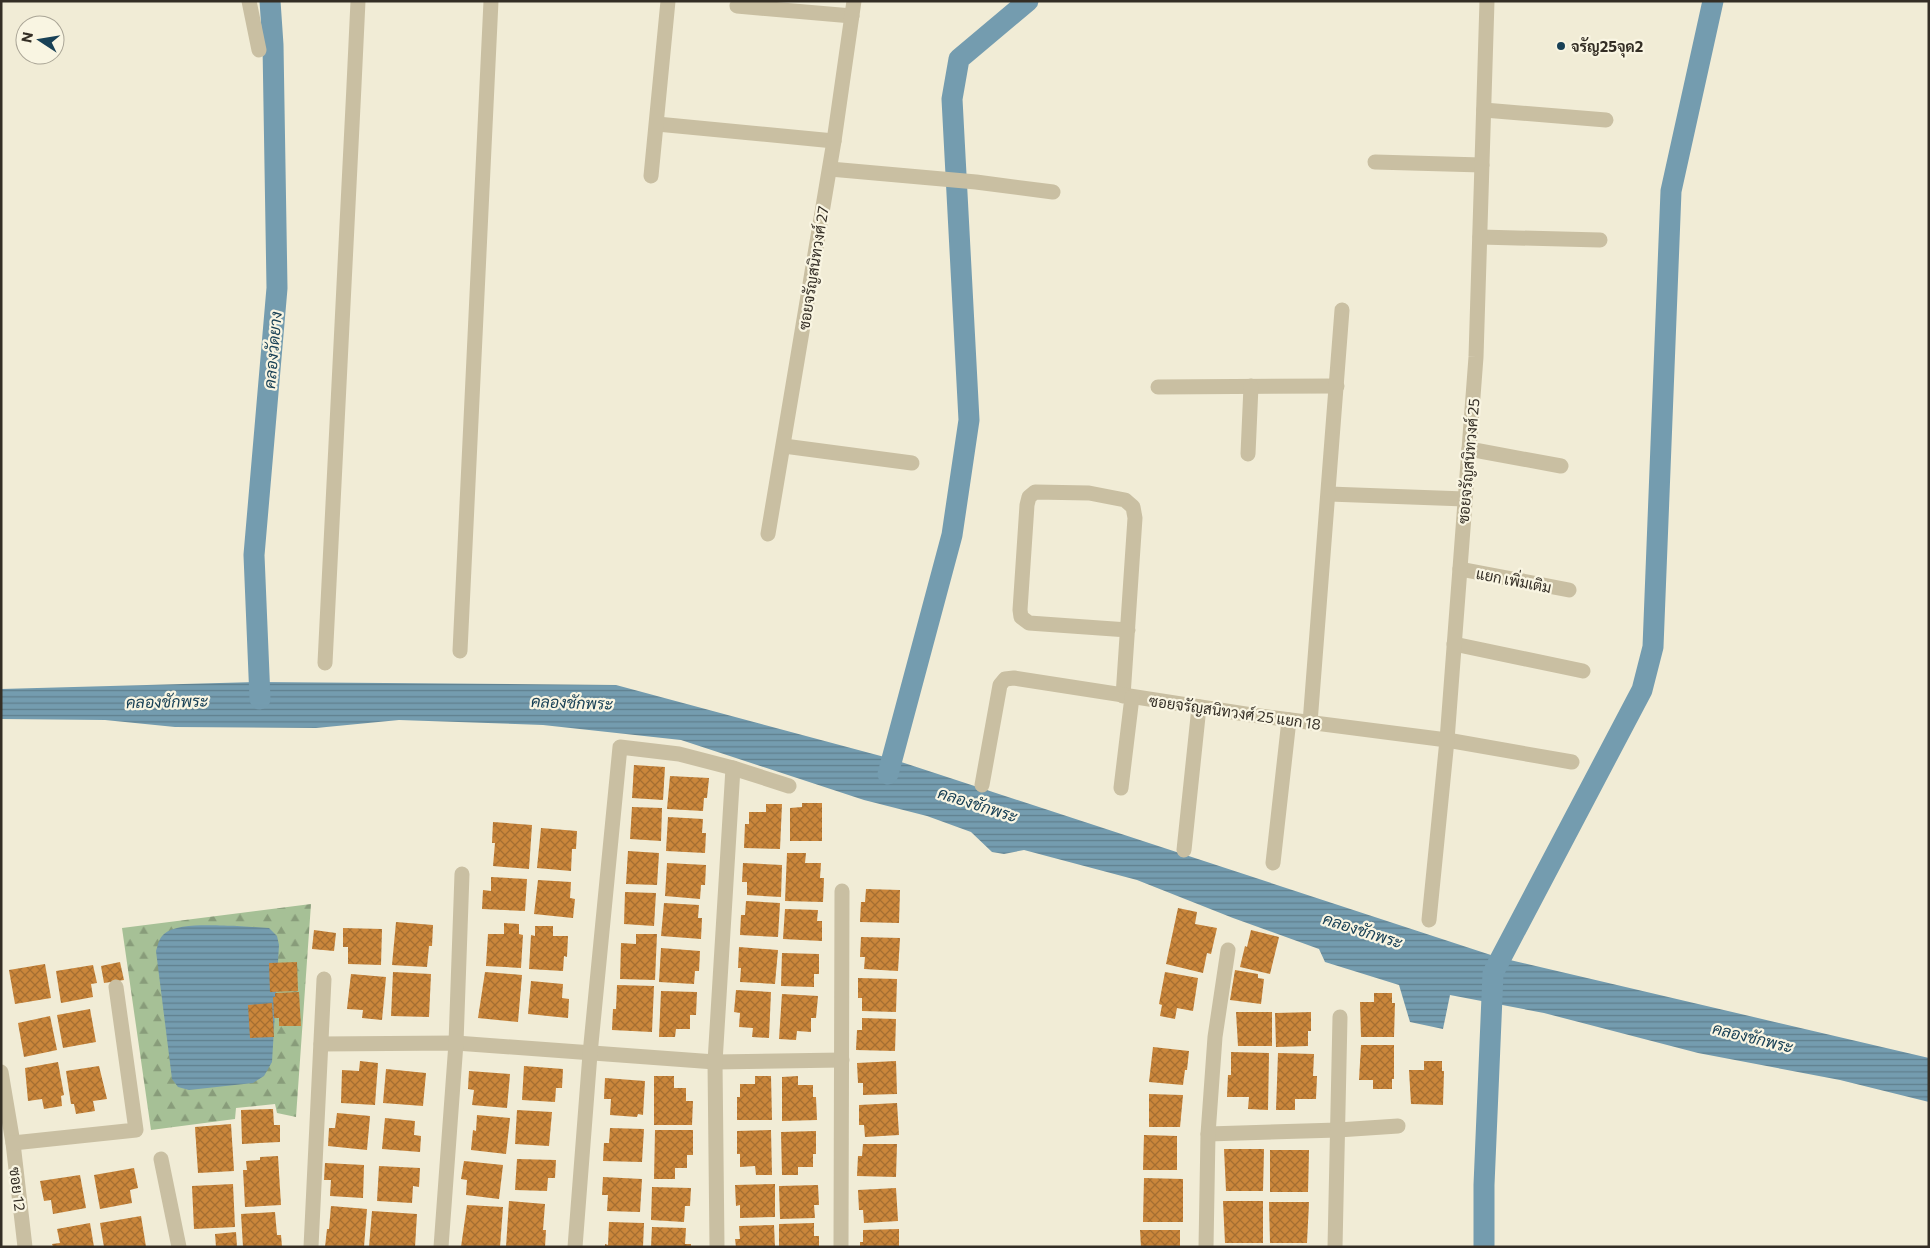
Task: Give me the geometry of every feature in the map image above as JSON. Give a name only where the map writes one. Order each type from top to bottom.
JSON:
[{"type":"street","points":[[249,1],[258,50]]},
{"type":"street","points":[[325,663],[358,1]]},
{"type":"street","points":[[460,651],[491,1]]},
{"type":"street","points":[[651,176],[668,1]]},
{"type":"street","name":"ซอยจรัญสนิทวงศ์ 25","points":[[1429,920],[1447,740],[1476,357],[1487,1]]},
{"type":"street","points":[[737,6],[853,8]]},
{"type":"street","name":"ซอยจรัญสนิทวงศ์ 27","points":[[768,534],[830,169],[853,8]]},
{"type":"street","points":[[1484,110],[1606,120]]},
{"type":"street","points":[[657,124],[834,141]]},
{"type":"street","points":[[1375,162],[1482,165]]},
{"type":"street","points":[[830,169],[976,182],[1053,192]]},
{"type":"street","points":[[1480,237],[1600,240]]},
{"type":"street","points":[[1310,723],[1342,310]]},
{"type":"street","points":[[1248,454],[1251,386]]},
{"type":"street","points":[[1158,387],[1337,386]]},
{"type":"street","points":[[784,446],[912,463]]},
{"type":"street","points":[[1469,449],[1561,466]]},
{"type":"street","points":[[1122,788],[1128,696],[1128,630],[1135,518],[1132,506],[1125,500],[1089,493],[1035,492],[1029,497],[1027,505],[1021,617],[1029,623],[1128,630]]},
{"type":"street","points":[[1329,494],[1465,499]]},
{"type":"street","name":"แยก เพิ่มเติม","points":[[1460,569],[1568,590]]},
{"type":"street","points":[[1454,644],[1583,671]]},
{"type":"street","name":"ซอยจรัญสนิทวงศ์ 25 แยก 18","points":[[982,785],[1000,685],[1005,679],[1014,678],[1289,720],[1447,740],[1572,762]]},
{"type":"street","points":[[1184,850],[1199,707]]},
{"type":"street","points":[[1273,863],[1289,720]]},
{"type":"street","points":[[575,1247],[590,1054],[620,747],[678,754],[734,768],[789,786]]},
{"type":"street","points":[[717,1247],[715,1062],[734,768]]},
{"type":"street","points":[[441,1247],[456,1043],[462,874]]},
{"type":"street","points":[[841,1247],[842,891]]},
{"type":"street","points":[[1206,1247],[1208,1134],[1215,1037],[1228,950]]},
{"type":"street","points":[[311,1247],[324,978]]},
{"type":"street","points":[[12,1143],[136,1130],[116,987]]},
{"type":"street","points":[[1335,1247],[1340,1016]]},
{"type":"street","points":[[321,1044],[456,1043],[715,1062],[842,1060]]},
{"type":"street","name":"ซอย 12","points":[[1,1072],[25,1247]]},
{"type":"street","points":[[1208,1134],[1398,1126]]},
{"type":"street","points":[[161,1159],[179,1247]]},
{"type":"green space","points":[[311,904],[296,1117],[277,1113],[275,1104],[236,1108],[235,1119],[151,1130],[122,928]]},
{"type":"water","name":"คลองชักพระ","points":[[260,682],[616,685],[892,759],[1497,957],[1929,1058],[1929,1102],[1840,1080],[1698,1053],[1544,1013],[1450,995],[1443,1029],[1410,1022],[1399,985],[1325,962],[1319,949],[1233,918],[1137,880],[1024,850],[1004,854],[992,852],[971,832],[927,816],[864,800],[681,740],[543,725],[399,720],[316,728],[175,727],[105,720],[1,719],[1,689]]},
{"type":"water","points":[[189,926],[269,928],[277,936],[279,945],[272,1062],[264,1076],[253,1083],[189,1090],[178,1087],[172,1079],[156,951],[159,942],[164,934],[179,928]]},
{"type":"building","points":[[634,765],[665,767],[663,800],[632,798]]},
{"type":"building","points":[[670,776],[709,778],[707,798],[704,798],[703,811],[667,809]]},
{"type":"building","points":[[802,803],[822,803],[822,841],[790,841],[790,808],[802,807]]},
{"type":"building","points":[[766,804],[782,804],[780,849],[744,848],[745,824],[749,824],[749,812],[766,812]]},
{"type":"building","points":[[632,807],[662,808],[661,841],[630,839]]},
{"type":"building","points":[[668,817],[703,819],[702,833],[706,833],[705,853],[666,851]]},
{"type":"building","points":[[493,822],[532,825],[529,869],[493,866],[495,843],[492,843]]},
{"type":"building","points":[[541,828],[577,831],[576,849],[572,849],[571,871],[537,868]]},
{"type":"building","points":[[628,851],[659,853],[657,885],[626,884]]},
{"type":"building","points":[[787,853],[806,853],[805,863],[821,863],[820,878],[824,878],[823,902],[785,901]]},
{"type":"building","points":[[667,863],[706,865],[705,885],[701,885],[700,899],[665,896]]},
{"type":"building","points":[[743,863],[782,865],[781,897],[747,895],[747,882],[742,882]]},
{"type":"building","points":[[491,877],[527,879],[525,911],[482,909],[483,890],[491,891]]},
{"type":"building","points":[[538,880],[571,882],[570,898],[575,899],[573,918],[534,914]]},
{"type":"building","points":[[866,889],[900,890],[899,923],[860,922],[861,902],[865,902]]},
{"type":"building","points":[[625,892],[656,893],[654,926],[624,924]]},
{"type":"building","points":[[746,901],[780,903],[778,937],[740,935],[741,915],[745,915]]},
{"type":"building","points":[[664,903],[699,905],[698,918],[702,918],[701,939],[661,936]]},
{"type":"building","points":[[1178,908],[1197,912],[1195,924],[1217,928],[1211,954],[1207,953],[1203,973],[1166,964]]},
{"type":"building","points":[[785,909],[818,910],[817,921],[822,921],[822,941],[783,939]]},
{"type":"building","points":[[396,922],[433,925],[432,946],[429,946],[427,967],[392,965]]},
{"type":"building","points":[[504,923],[519,924],[519,934],[523,935],[521,968],[486,966],[488,934],[504,934]]},
{"type":"building","points":[[535,926],[553,926],[553,936],[568,936],[567,957],[564,956],[563,971],[529,969],[531,935],[535,936]]},
{"type":"building","points":[[343,928],[382,929],[381,965],[348,964],[348,947],[343,947]]},
{"type":"building","points":[[314,930],[336,933],[334,951],[312,949]]},
{"type":"building","points":[[1251,930],[1279,937],[1270,974],[1240,967]]},
{"type":"building","points":[[636,934],[657,934],[655,980],[620,979],[621,943],[636,944]]},
{"type":"building","points":[[861,937],[900,938],[898,971],[864,969],[865,957],[860,957]]},
{"type":"building","points":[[739,947],[778,950],[775,984],[740,982],[741,968],[738,968]]},
{"type":"building","points":[[661,948],[700,951],[699,971],[695,971],[694,984],[659,982]]},
{"type":"building","points":[[782,953],[819,954],[819,974],[814,974],[814,987],[781,986]]},
{"type":"building","points":[[120,962],[124,980],[104,983],[101,966]]},
{"type":"building","points":[[297,962],[298,991],[270,992],[269,963]]},
{"type":"building","points":[[45,964],[51,998],[15,1004],[9,970]]},
{"type":"building","points":[[93,965],[97,983],[91,984],[93,997],[61,1003],[56,971]]},
{"type":"building","points":[[1235,970],[1258,974],[1258,978],[1264,979],[1261,1004],[1230,1000]]},
{"type":"building","points":[[393,972],[431,974],[429,1017],[391,1016]]},
{"type":"building","points":[[485,972],[522,975],[518,1022],[478,1018]]},
{"type":"building","points":[[1165,972],[1198,978],[1193,1011],[1177,1008],[1175,1019],[1160,1016],[1162,1005],[1159,1004]]},
{"type":"building","points":[[351,974],[386,977],[382,1020],[362,1018],[363,1010],[347,1009]]},
{"type":"building","points":[[858,978],[897,979],[896,1012],[862,1011],[862,998],[858,998]]},
{"type":"building","points":[[531,981],[563,984],[562,998],[569,999],[568,1018],[528,1014]]},
{"type":"building","points":[[617,985],[654,986],[652,1032],[612,1030],[613,1009],[616,1009]]},
{"type":"building","points":[[736,990],[771,992],[769,1038],[752,1037],[753,1028],[739,1027],[740,1013],[734,1012]]},
{"type":"building","points":[[661,991],[697,992],[696,1015],[690,1015],[690,1029],[676,1029],[675,1037],[659,1037]]},
{"type":"building","points":[[299,992],[301,1026],[279,1026],[279,1018],[274,1018],[273,997],[275,997],[275,993]]},
{"type":"building","points":[[1374,993],[1392,993],[1392,1003],[1395,1003],[1394,1037],[1361,1037],[1360,1002],[1374,1002]]},
{"type":"building","points":[[782,994],[818,996],[816,1018],[811,1018],[811,1032],[797,1031],[796,1040],[779,1039]]},
{"type":"building","points":[[272,1003],[274,1037],[250,1038],[248,1005]]},
{"type":"building","points":[[90,1009],[96,1042],[63,1048],[57,1015]]},
{"type":"building","points":[[1236,1012],[1272,1012],[1272,1046],[1238,1046]]},
{"type":"building","points":[[1311,1012],[1311,1031],[1308,1031],[1308,1046],[1276,1047],[1275,1013]]},
{"type":"building","points":[[50,1016],[57,1050],[24,1057],[18,1023]]},
{"type":"building","points":[[862,1018],[896,1019],[895,1051],[856,1050],[857,1030],[862,1030]]},
{"type":"building","points":[[1361,1045],[1394,1045],[1394,1079],[1392,1079],[1392,1089],[1373,1089],[1373,1080],[1359,1080]]},
{"type":"building","points":[[1153,1047],[1189,1051],[1183,1085],[1149,1082]]},
{"type":"building","points":[[1231,1052],[1269,1053],[1268,1110],[1248,1109],[1249,1097],[1227,1097],[1228,1075],[1231,1075]]},
{"type":"building","points":[[1278,1053],[1314,1054],[1313,1076],[1317,1076],[1316,1099],[1295,1099],[1295,1110],[1276,1110]]},
{"type":"building","points":[[360,1061],[378,1063],[375,1105],[341,1103],[342,1070],[359,1071]]},
{"type":"building","points":[[896,1061],[897,1094],[863,1095],[863,1083],[858,1083],[857,1063]]},
{"type":"building","points":[[1424,1061],[1442,1061],[1442,1071],[1444,1071],[1443,1105],[1411,1104],[1409,1070],[1424,1070]]},
{"type":"building","points":[[58,1062],[64,1095],[61,1096],[62,1106],[44,1109],[42,1099],[28,1101],[25,1068]]},
{"type":"building","points":[[99,1066],[107,1099],[93,1101],[95,1111],[76,1114],[74,1104],[71,1104],[66,1071]]},
{"type":"building","points":[[524,1066],[563,1069],[562,1088],[556,1088],[555,1102],[522,1100]]},
{"type":"building","points":[[386,1069],[426,1073],[423,1106],[383,1103]]},
{"type":"building","points":[[469,1071],[510,1074],[507,1108],[472,1105],[474,1090],[468,1089]]},
{"type":"building","points":[[654,1076],[674,1076],[674,1088],[686,1088],[686,1101],[693,1101],[692,1125],[654,1125]]},
{"type":"building","points":[[755,1076],[771,1076],[772,1120],[737,1120],[737,1097],[740,1097],[740,1084],[755,1084]]},
{"type":"building","points":[[798,1076],[798,1085],[813,1085],[813,1097],[816,1097],[817,1120],[782,1121],[782,1077]]},
{"type":"building","points":[[605,1078],[645,1081],[643,1115],[638,1114],[637,1117],[610,1115],[611,1099],[604,1099]]},
{"type":"building","points":[[1149,1094],[1183,1095],[1180,1127],[1149,1127]]},
{"type":"building","points":[[897,1103],[899,1135],[865,1137],[864,1125],[859,1125],[859,1105]]},
{"type":"building","points":[[273,1109],[274,1125],[280,1125],[280,1142],[242,1144],[241,1110]]},
{"type":"building","points":[[517,1110],[552,1112],[549,1146],[515,1144]]},
{"type":"building","points":[[337,1113],[370,1116],[367,1150],[328,1146],[329,1128],[335,1128]]},
{"type":"building","points":[[477,1115],[510,1118],[506,1154],[471,1150],[473,1130],[476,1131]]},
{"type":"building","points":[[385,1118],[415,1121],[414,1135],[421,1136],[420,1152],[382,1149]]},
{"type":"building","points":[[231,1124],[234,1171],[198,1173],[195,1127]]},
{"type":"building","points":[[610,1128],[644,1129],[642,1162],[603,1161],[604,1143],[609,1143]]},
{"type":"building","points":[[655,1130],[693,1130],[693,1155],[687,1155],[687,1168],[675,1168],[675,1179],[654,1179]]},
{"type":"building","points":[[771,1130],[772,1175],[756,1175],[755,1166],[740,1167],[740,1154],[737,1154],[737,1131]]},
{"type":"building","points":[[816,1131],[816,1154],[813,1154],[813,1167],[798,1167],[798,1175],[782,1175],[781,1132]]},
{"type":"building","points":[[1144,1135],[1177,1136],[1177,1170],[1143,1170]]},
{"type":"building","points":[[863,1144],[897,1144],[896,1177],[857,1176],[858,1156],[862,1156]]},
{"type":"building","points":[[1224,1149],[1264,1149],[1263,1191],[1226,1191]]},
{"type":"building","points":[[1270,1150],[1309,1150],[1308,1192],[1270,1192]]},
{"type":"building","points":[[278,1156],[281,1205],[245,1207],[243,1170],[247,1170],[246,1161],[260,1160],[260,1157]]},
{"type":"building","points":[[517,1159],[556,1160],[555,1178],[548,1178],[547,1191],[515,1190]]},
{"type":"building","points":[[464,1161],[503,1165],[499,1199],[466,1195],[467,1180],[461,1179]]},
{"type":"building","points":[[325,1163],[364,1165],[363,1198],[330,1196],[331,1180],[324,1180]]},
{"type":"building","points":[[379,1166],[420,1168],[419,1187],[413,1186],[412,1203],[377,1201]]},
{"type":"building","points":[[134,1168],[138,1188],[130,1190],[132,1203],[100,1209],[94,1175]]},
{"type":"building","points":[[80,1175],[86,1208],[53,1214],[51,1200],[44,1201],[40,1181]]},
{"type":"building","points":[[603,1177],[642,1179],[640,1212],[607,1211],[608,1195],[602,1195]]},
{"type":"building","points":[[1144,1178],[1183,1179],[1183,1222],[1143,1222]]},
{"type":"building","points":[[233,1184],[235,1227],[194,1229],[192,1186]]},
{"type":"building","points":[[775,1184],[775,1217],[740,1218],[740,1205],[736,1206],[735,1185]]},
{"type":"building","points":[[818,1185],[819,1205],[814,1205],[815,1218],[780,1219],[779,1186]]},
{"type":"building","points":[[652,1187],[691,1188],[690,1206],[685,1206],[684,1222],[651,1220]]},
{"type":"building","points":[[896,1188],[898,1221],[864,1223],[863,1210],[859,1210],[858,1190]]},
{"type":"building","points":[[509,1201],[545,1204],[543,1230],[546,1230],[545,1247],[506,1247]]},
{"type":"building","points":[[1223,1201],[1263,1201],[1263,1243],[1225,1243]]},
{"type":"building","points":[[1269,1202],[1309,1202],[1307,1243],[1270,1243]]},
{"type":"building","points":[[467,1205],[503,1207],[500,1247],[461,1247]]},
{"type":"building","points":[[331,1206],[367,1209],[364,1247],[325,1247]]},
{"type":"building","points":[[372,1211],[417,1214],[415,1247],[369,1247]]},
{"type":"building","points":[[275,1212],[277,1235],[281,1235],[282,1247],[243,1247],[241,1214]]},
{"type":"building","points":[[141,1216],[146,1247],[104,1247],[100,1223]]},
{"type":"building","points":[[609,1222],[644,1223],[643,1247],[605,1247],[605,1244],[608,1245]]},
{"type":"building","points":[[90,1223],[94,1247],[53,1247],[52,1244],[60,1243],[57,1229]]},
{"type":"building","points":[[814,1223],[814,1236],[819,1236],[819,1247],[779,1247],[779,1224]]},
{"type":"building","points":[[774,1225],[775,1247],[736,1247],[735,1239],[740,1239],[739,1226]]},
{"type":"building","points":[[652,1227],[686,1228],[685,1244],[691,1244],[691,1247],[651,1247]]},
{"type":"building","points":[[899,1229],[899,1247],[860,1247],[860,1242],[863,1242],[863,1230]]},
{"type":"building","points":[[1140,1230],[1180,1230],[1180,1247],[1141,1247]]},
{"type":"building","points":[[236,1232],[237,1247],[216,1247],[215,1234]]},
{"type":"waterway","name":"คลองวัดยาง","points":[[260,699],[254,555],[277,288],[273,45],[270,1]]},
{"type":"waterway","points":[[888,774],[952,535],[969,420],[952,99],[959,59],[1028,1]]},
{"type":"waterway","points":[[1484,1247],[1484,1185],[1493,973],[1642,690],[1653,647],[1671,191],[1713,1]]},
{"type":"place","name":"จรัญ25จุด2","points":[[1561,46]]}]
